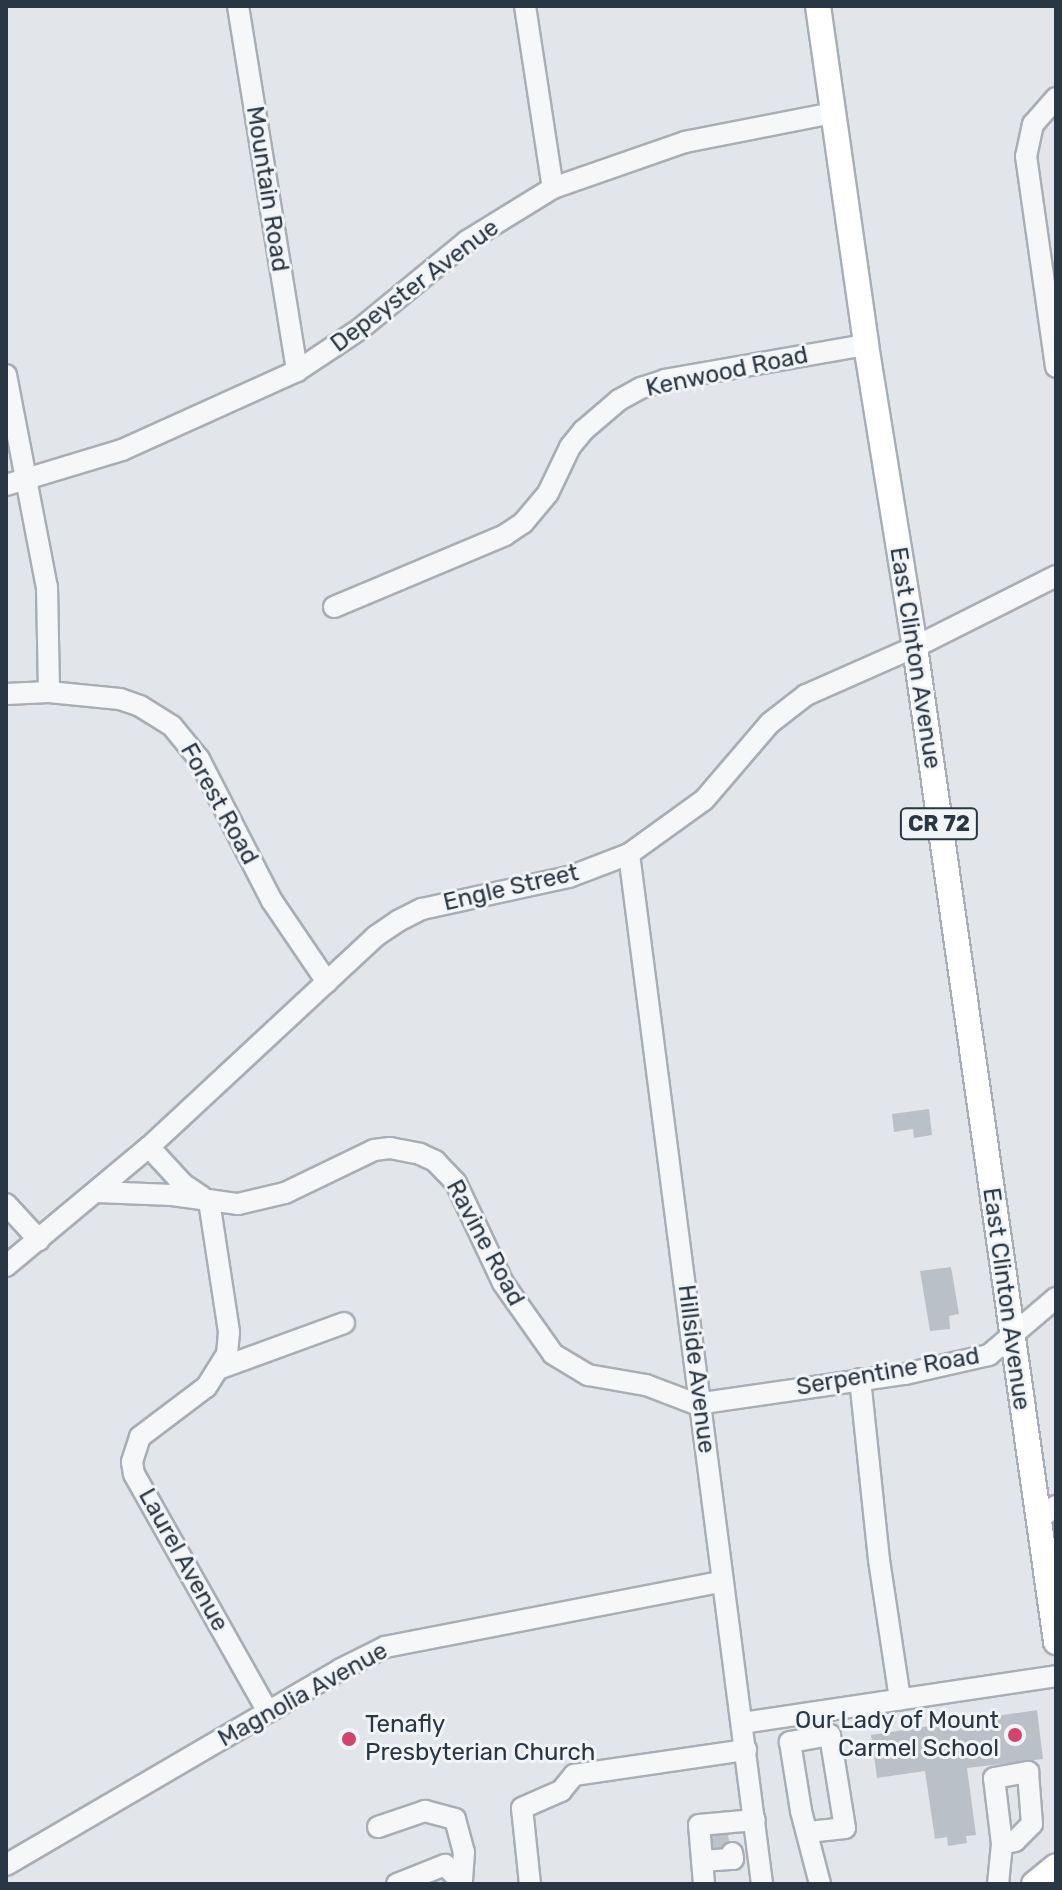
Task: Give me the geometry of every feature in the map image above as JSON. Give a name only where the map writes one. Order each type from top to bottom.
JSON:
[{"type":"main road","name":"East Clinton Avenue","points":[[818,6],[866,345],[915,647],[1011,1336],[1047,1513],[1055,1626]]},
{"type":"main road","points":[[1034,1884],[1056,1866]]},
{"type":"street","name":"Mountain Road","points":[[238,6],[297,371]]},
{"type":"street","points":[[525,6],[553,188]]},
{"type":"street","points":[[1056,98],[1033,124],[1026,156],[1056,367]]},
{"type":"street","name":"Depeyster Avenue","points":[[16,483],[122,450],[297,371],[360,329],[467,241],[553,188],[685,142],[833,113]]},
{"type":"street","name":"Kenwood Road","points":[[334,607],[505,535],[523,523],[548,493],[570,447],[584,430],[619,400],[641,388],[665,380],[866,345]]},
{"type":"street","points":[[6,375],[16,483],[47,587],[49,692]]},
{"type":"street","name":"Engle Street","points":[[6,1266],[149,1147],[376,936],[422,909],[569,877],[629,854],[704,800],[787,708],[846,676],[915,647],[1056,576]]},
{"type":"street","name":"Forest Road","points":[[6,694],[49,692],[120,699],[140,706],[172,726],[187,742],[272,901],[327,982]]},
{"type":"street","name":"Hillside Avenue","points":[[629,854],[762,1884]]},
{"type":"street","points":[[149,1147],[183,1184],[209,1201],[229,1332],[221,1368]]},
{"type":"street","name":"Ravine Road","points":[[97,1192],[172,1195],[238,1204],[285,1193],[374,1150],[390,1148],[420,1154],[435,1161],[456,1183],[503,1283],[553,1354],[588,1375],[646,1385],[686,1402],[701,1404]]},
{"type":"street","points":[[6,1204],[39,1240]]},
{"type":"street","name":"Serpentine Road","points":[[701,1404],[947,1366],[989,1355],[1056,1298]]},
{"type":"street","points":[[221,1368],[344,1323]]},
{"type":"street","name":"Laurel Avenue","points":[[221,1368],[206,1387],[140,1437],[132,1462],[134,1474],[268,1712]]},
{"type":"street","points":[[860,1379],[879,1560],[900,1699]]},
{"type":"street","name":"Magnolia Avenue","points":[[6,1865],[385,1647],[723,1581]]},
{"type":"street","points":[[743,1723],[1056,1676]]},
{"type":"street","points":[[808,1832],[845,1828],[830,1735],[790,1742],[808,1832],[820,1884]]},
{"type":"street","points":[[530,1884],[522,1808],[561,1791],[574,1775],[746,1750]]},
{"type":"street","points":[[378,1827],[425,1811],[455,1819],[464,1852],[462,1884]]},
{"type":"street","points":[[704,1884],[722,1842],[755,1820]]},
{"type":"street","points":[[998,1884],[1002,1844]]},
{"type":"street","points":[[397,1884],[445,1865],[462,1884]]},
{"type":"building","points":[[929,1109],[932,1135],[914,1138],[913,1129],[894,1132],[892,1114]]},
{"type":"building","points":[[951,1267],[959,1314],[949,1316],[950,1329],[930,1331],[920,1271]]},
{"type":"building","points":[[1037,1710],[1043,1759],[967,1768],[976,1835],[966,1836],[967,1843],[948,1846],[947,1837],[935,1839],[925,1771],[877,1778],[871,1735]]},
{"type":"tunnel","points":[[718,1834],[720,1854]]},
{"type":"place","name":"Our Lady of Mount Carmel School","points":[[1015,1735]]},
{"type":"place","name":"Tenafly Presbyterian Church","points":[[349,1739]]}]
